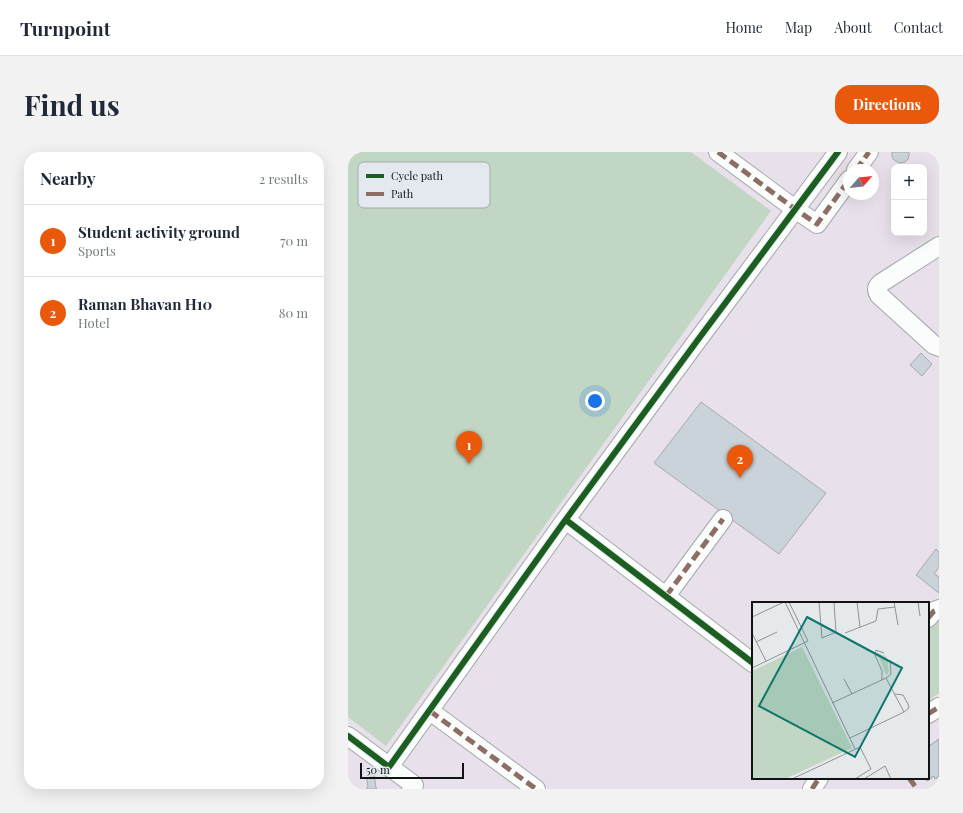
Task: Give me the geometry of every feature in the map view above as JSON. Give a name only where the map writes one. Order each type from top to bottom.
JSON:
[{"type":"street","points":[[718,152],[817,224],[843,188]]},
{"type":"street","points":[[389,767],[566,520],[838,152]]},
{"type":"street","points":[[860,164],[869,152]]},
{"type":"street","points":[[939,246],[877,287],[879,295],[934,345],[939,347]]},
{"type":"street","points":[[666,596],[723,519]]},
{"type":"street","points":[[566,520],[752,663]]},
{"type":"street","points":[[929,617],[934,611],[939,609]]},
{"type":"street","points":[[929,713],[939,707]]},
{"type":"street","points":[[430,711],[536,789]]},
{"type":"street","points":[[348,736],[414,785],[411,789]]},
{"type":"street","points":[[812,789],[818,779]]},
{"type":"shaded area","points":[[348,152],[939,152],[939,789],[348,789]]},
{"type":"green space","points":[[348,152],[691,152],[771,211],[386,746],[348,717]]},
{"type":"green space","points":[[939,617],[939,693],[929,700],[929,629]]},
{"type":"building","points":[[892,152],[909,152],[908,159],[905,162],[899,163],[893,159]]},
{"type":"building","points":[[921,353],[932,364],[922,376],[910,365]]},
{"type":"building","points":[[701,402],[826,493],[779,554],[654,463]]},
{"type":"building","points":[[936,549],[939,552],[939,567],[934,574],[939,577],[939,593],[916,575]]},
{"type":"building","points":[[939,739],[939,776],[935,779],[934,776],[927,781],[926,779],[929,779],[929,746]]},
{"type":"building","points":[[939,739],[939,776],[935,779],[934,776],[927,781],[926,779],[929,779],[929,746]]},
{"type":"building","points":[[374,774],[377,789],[366,789],[368,787],[366,775]]},
{"type":"marked path","points":[[718,152],[817,224],[843,188]]},
{"type":"marked path","points":[[860,164],[869,152]]},
{"type":"marked path","points":[[666,596],[723,519]]},
{"type":"marked path","points":[[929,617],[934,611],[939,609]]},
{"type":"marked path","points":[[929,713],[939,707]]},
{"type":"marked path","points":[[430,711],[536,789]]},
{"type":"marked path","points":[[812,789],[818,779]]},
{"type":"marked path","points":[[910,779],[917,789]]},
{"type":"cycle path","points":[[348,736],[389,767],[561,526],[838,152]]},
{"type":"cycle path","points":[[566,520],[752,662]]},
{"type":"place","name":"Student activity ground","points":[[469,464]]},
{"type":"place","name":"Raman Bhavan H10","points":[[740,478]]}]
